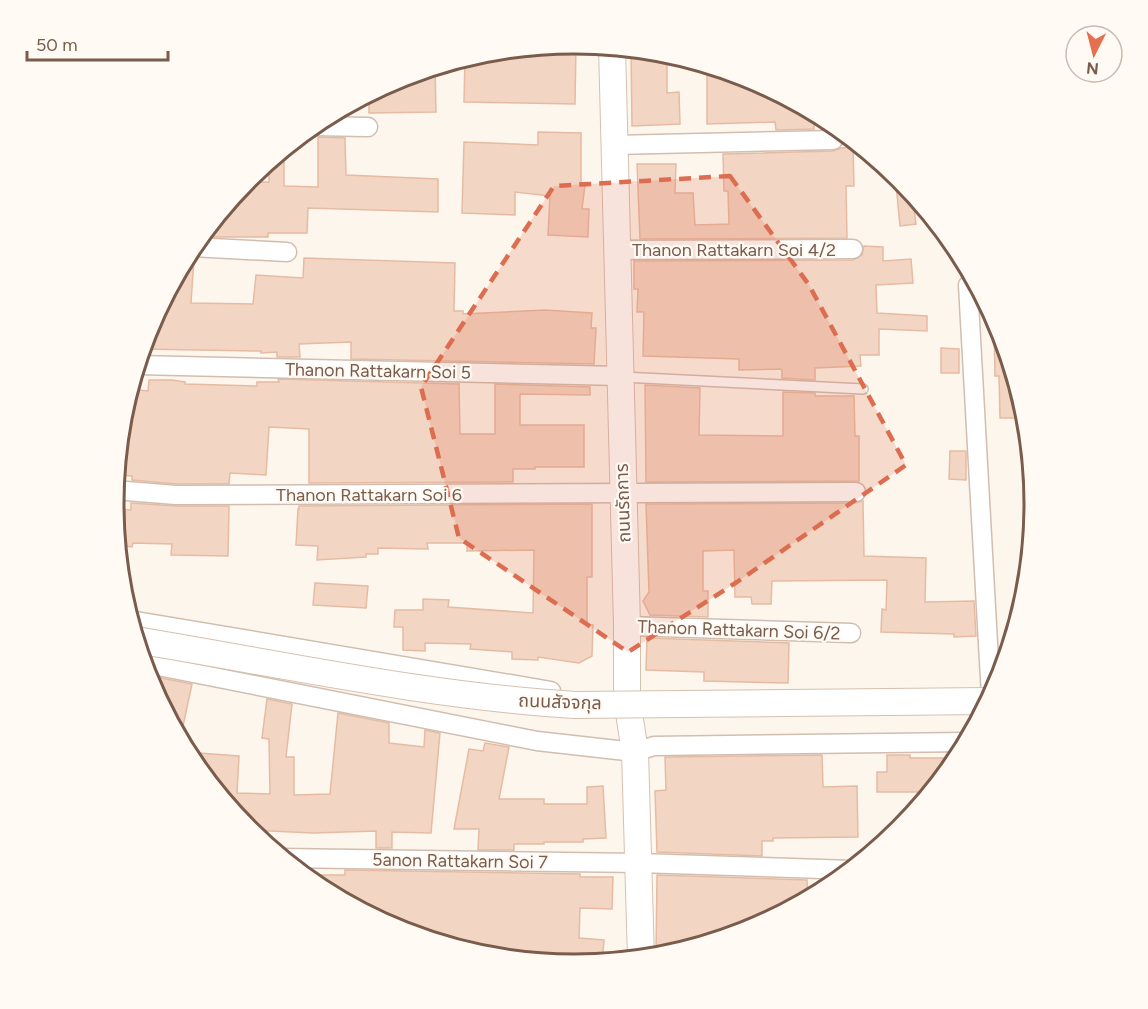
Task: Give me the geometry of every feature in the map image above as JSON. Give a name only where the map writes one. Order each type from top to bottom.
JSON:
[{"type":"street","name":"ถนนรัถการ","points":[[612,56],[627,700],[635,752],[641,950]]},
{"type":"street","points":[[329,127],[368,128]]},
{"type":"street","points":[[614,146],[833,140]]},
{"type":"street","points":[[204,248],[287,252]]},
{"type":"street","name":"Thanon Rattakarn Soi 4/2","points":[[616,250],[853,249]]},
{"type":"street","points":[[968,287],[990,677]]},
{"type":"street","name":"Thanon Rattakarn Soi 5","points":[[146,365],[620,376]]},
{"type":"street","name":"Thanon Rattakarn Soi 6","points":[[124,491],[176,495],[623,495],[856,492]]},
{"type":"street","name":"ถนนสัจจกุล","points":[[139,622],[536,690],[627,700]]},
{"type":"street","name":"Thanon Rattakarn Soi 6/2","points":[[627,626],[851,633]]},
{"type":"street","name":"ถนนสัจจกุล","points":[[145,641],[435,690],[516,701],[575,705],[979,701]]},
{"type":"street","name":"ถนนสัจจกุล","points":[[153,665],[537,741],[635,752],[654,746],[957,742]]},
{"type":"street","name":"5anon Rattakarn Soi 7","points":[[295,858],[639,863],[837,870]]},
{"type":"lane","points":[[620,376],[862,389]]},
{"type":"highlighted area","points":[[730,176],[809,285],[906,465],[737,582],[628,652],[459,538],[421,387],[554,186]]},
{"type":"building","points":[[576,54],[575,104],[464,102],[465,67],[515,58]]},
{"type":"building","points":[[631,58],[667,64],[667,93],[679,92],[680,124],[632,126]]},
{"type":"building","points":[[707,74],[773,100],[814,124],[814,129],[776,130],[775,122],[707,124]]},
{"type":"building","points":[[435,76],[436,112],[369,113],[369,103]]},
{"type":"building","points":[[538,132],[581,133],[581,185],[585,185],[582,209],[589,209],[588,237],[548,235],[550,196],[515,192],[515,215],[462,213],[464,142],[538,145]]},
{"type":"building","points":[[318,137],[345,138],[346,175],[438,179],[438,212],[308,208],[307,233],[268,233],[268,237],[212,237],[255,186],[259,182],[269,182],[269,173],[284,160],[284,186],[318,187]]},
{"type":"building","points":[[848,147],[853,151],[854,186],[846,186],[847,238],[640,239],[637,164],[676,164],[675,193],[693,193],[695,225],[729,224],[728,191],[724,191],[723,154],[833,151]]},
{"type":"building","points":[[897,190],[914,208],[916,224],[900,226]]},
{"type":"building","points":[[864,246],[883,247],[883,261],[911,259],[913,283],[876,285],[877,313],[927,316],[927,331],[879,329],[879,355],[860,355],[861,366],[815,368],[815,380],[782,378],[780,369],[739,370],[739,359],[643,356],[644,312],[637,312],[638,289],[634,289],[634,261],[853,260],[862,255]]},
{"type":"building","points":[[304,258],[455,263],[454,311],[463,311],[463,314],[545,310],[592,313],[591,328],[596,328],[594,364],[351,359],[351,342],[299,344],[300,357],[277,357],[277,352],[261,353],[261,351],[151,349],[170,305],[194,263],[191,303],[253,304],[256,275],[303,278]]},
{"type":"building","points":[[994,343],[1016,418],[1000,418],[999,376],[995,376]]},
{"type":"building","points":[[941,348],[959,349],[959,373],[941,373]]},
{"type":"building","points":[[278,379],[459,384],[460,434],[495,434],[495,384],[590,387],[590,395],[520,394],[520,425],[584,425],[584,467],[513,469],[513,482],[309,483],[309,429],[269,427],[266,475],[230,473],[229,484],[176,484],[132,480],[132,476],[124,476],[127,446],[139,390],[148,391],[149,380],[172,380],[185,382],[185,384],[257,386],[257,382],[279,382]]},
{"type":"building","points":[[645,385],[700,388],[699,435],[783,436],[783,392],[815,393],[815,396],[854,396],[855,436],[859,436],[859,481],[646,482]]},
{"type":"building","points":[[950,451],[966,451],[966,480],[949,479]]},
{"type":"building","points":[[863,501],[864,556],[926,558],[925,602],[974,601],[976,636],[954,637],[954,634],[881,632],[882,609],[886,610],[887,580],[772,581],[771,604],[752,604],[751,597],[735,597],[734,550],[703,551],[703,591],[708,591],[708,617],[650,615],[643,601],[649,592],[646,504],[856,503]]},
{"type":"building","points":[[131,503],[229,506],[228,556],[171,555],[172,544],[133,543],[132,547],[125,546],[124,509],[131,510]]},
{"type":"building","points":[[592,504],[592,577],[587,577],[587,625],[593,625],[592,656],[579,663],[538,657],[538,660],[512,659],[512,652],[470,649],[471,644],[425,643],[425,651],[403,650],[403,627],[394,627],[395,610],[423,610],[423,599],[449,600],[448,607],[533,613],[534,550],[467,551],[467,543],[427,543],[428,549],[378,548],[378,554],[366,554],[366,557],[317,560],[318,546],[296,545],[299,506]]},
{"type":"building","points":[[315,583],[368,586],[366,608],[313,605]]},
{"type":"building","points":[[647,638],[789,643],[788,683],[704,681],[704,672],[646,670]]},
{"type":"building","points":[[158,677],[192,684],[183,728]]},
{"type":"building","points":[[267,699],[292,704],[286,757],[294,757],[294,795],[330,794],[338,713],[389,723],[389,743],[424,747],[425,730],[440,733],[431,833],[392,832],[392,848],[376,848],[376,831],[313,833],[263,831],[235,802],[198,753],[239,756],[237,793],[270,794],[269,739],[262,738]]},
{"type":"building","points":[[485,743],[509,747],[499,799],[544,799],[544,804],[587,804],[587,787],[603,786],[606,838],[583,839],[583,842],[514,844],[514,850],[478,850],[479,829],[454,829],[469,749],[483,751]]},
{"type":"building","points":[[822,755],[823,787],[857,786],[858,837],[773,838],[773,841],[762,841],[762,856],[657,852],[655,791],[666,790],[665,757]]},
{"type":"building","points":[[887,755],[910,755],[910,758],[947,758],[921,792],[877,792],[877,772],[887,772]]},
{"type":"building","points":[[345,870],[580,874],[580,877],[613,877],[612,909],[580,908],[579,938],[604,940],[603,954],[545,954],[457,940],[375,909],[318,875],[345,875]]},
{"type":"building","points":[[657,875],[807,880],[807,890],[746,921],[691,940],[656,947]]}]
